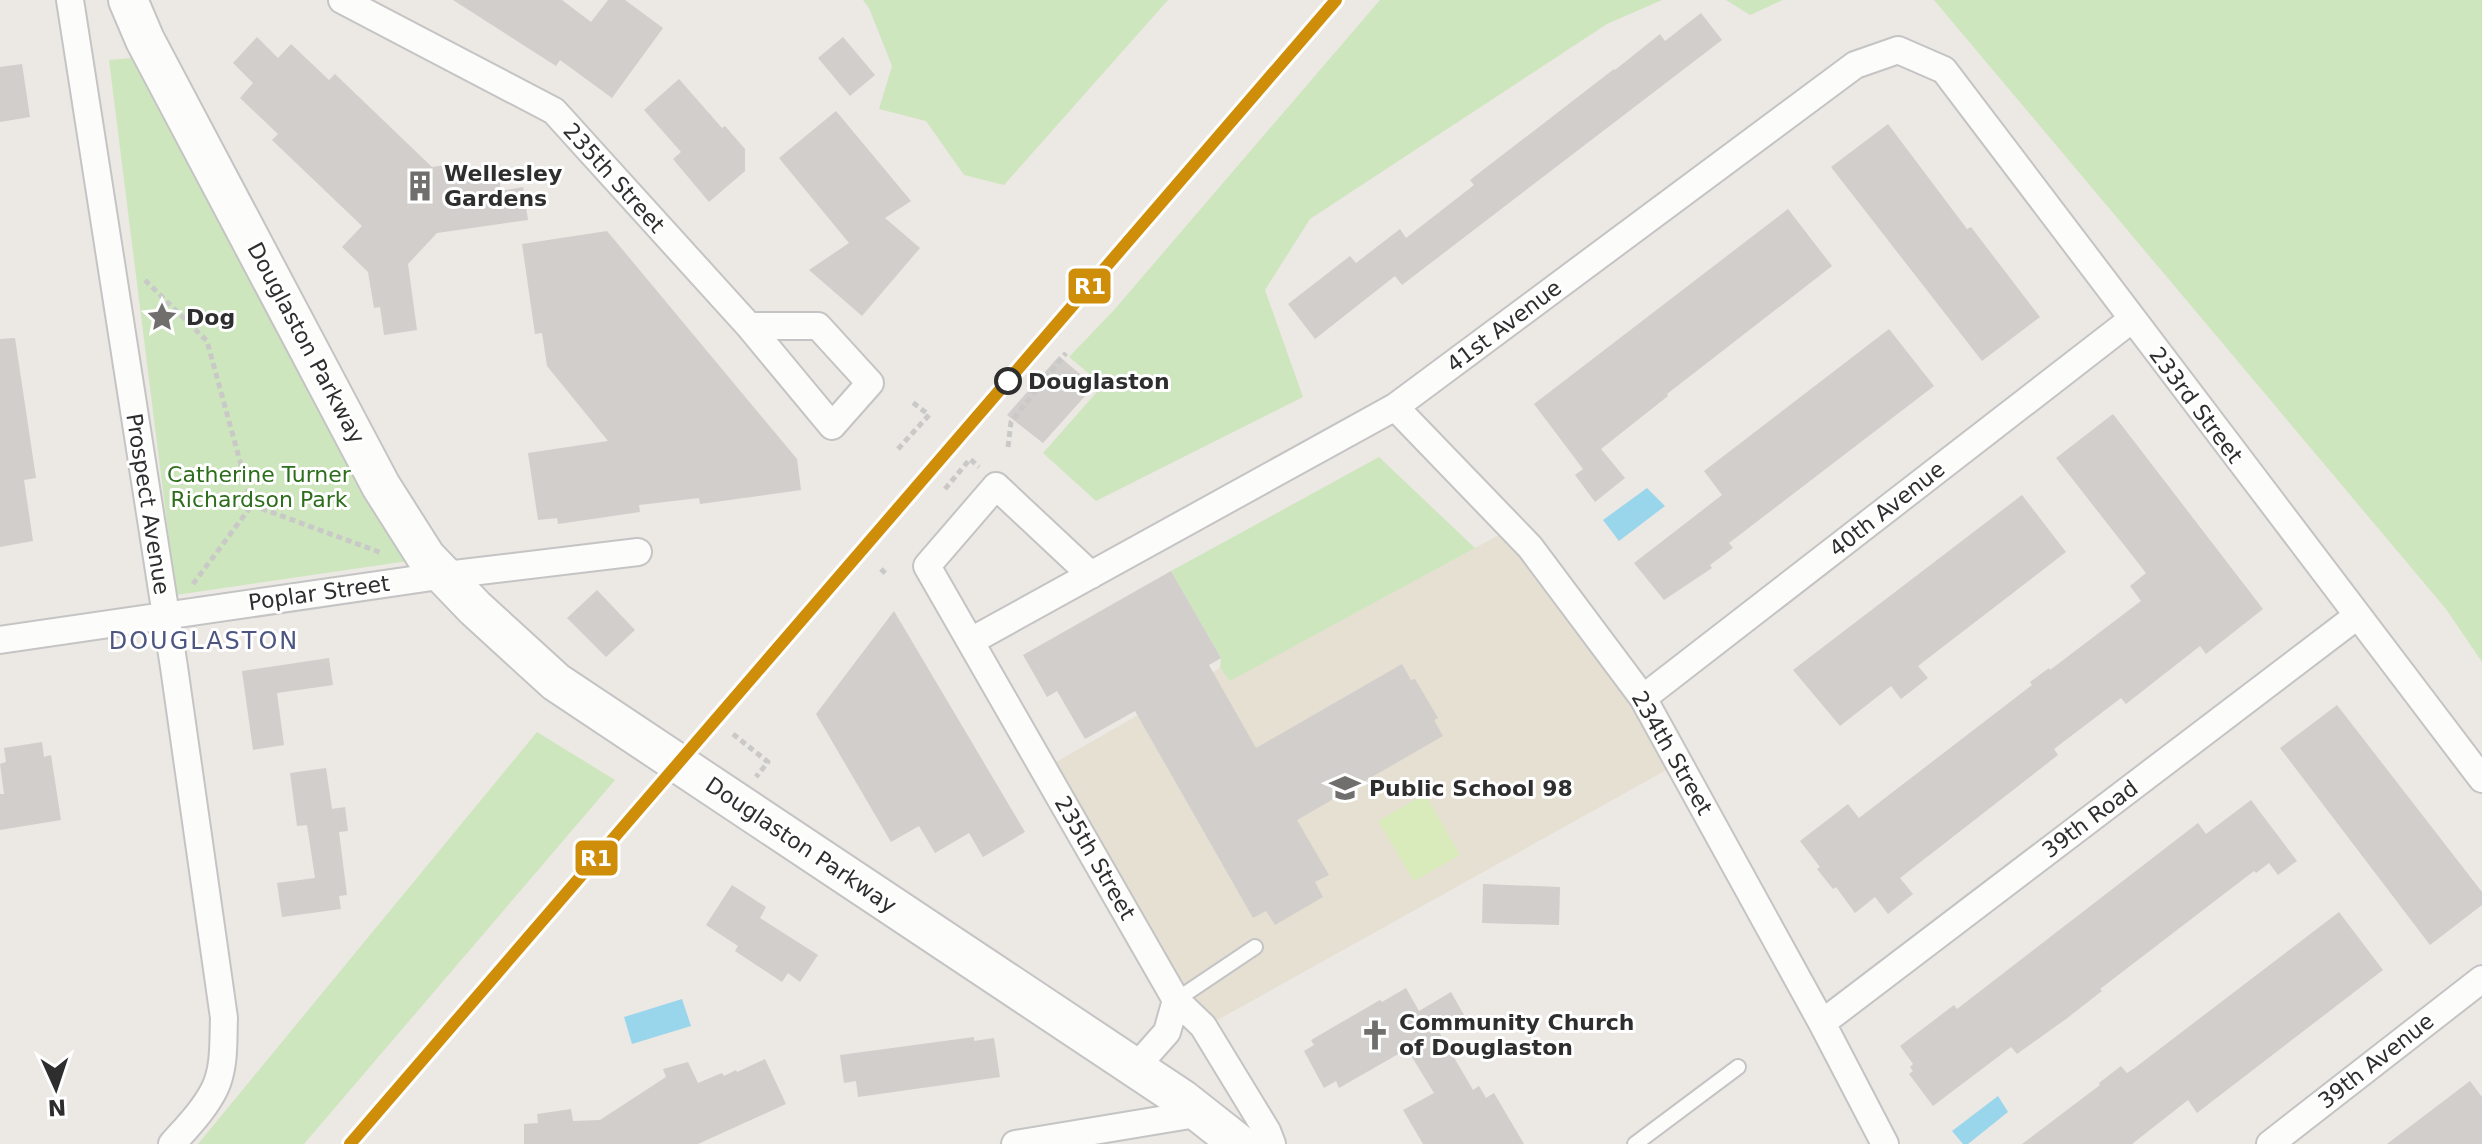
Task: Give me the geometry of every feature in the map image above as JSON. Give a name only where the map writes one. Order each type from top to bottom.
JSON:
[{"type":"main road","name":"Douglaston Parkway","points":[[128,0],[145,40],[381,486],[426,557],[475,608],[556,682],[605,714],[742,786],[1202,1113],[1239,1144]]},
{"type":"street","name":"Prospect Avenue","points":[[70,0],[224,1018],[216,1087],[196,1117],[172,1144]]},
{"type":"street","name":"235th Street","points":[[342,0],[554,111],[749,326],[832,426],[870,383],[818,326],[749,326]]},
{"type":"street","name":"233rd Street","points":[[1898,50],[1944,70],[2482,779]]},
{"type":"street","name":"41st Avenue","points":[[971,641],[1395,407],[1855,65],[1898,50]]},
{"type":"street","name":"40th Avenue","points":[[1643,698],[2131,320]]},
{"type":"street","name":"234th Street","points":[[1395,407],[1530,547],[1643,698],[1885,1144]]},
{"type":"street","name":"235th Street","points":[[1091,575],[996,486],[927,566],[1176,1000],[1203,1026],[1272,1144]]},
{"type":"street","name":"Poplar Street","points":[[0,640],[446,575],[638,552]]},
{"type":"street","name":"39th Road","points":[[1822,1023],[2357,616]]},
{"type":"street","name":"39th Avenue","points":[[2270,1144],[2482,979]]},
{"type":"street","points":[[1136,1067],[1167,1032],[1176,1000]]},
{"type":"street","points":[[1015,1144],[1202,1113]]},
{"type":"lane","points":[[1176,1000],[1255,947]]},
{"type":"lane","points":[[1635,1144],[1738,1067]]},
{"type":"path","points":[[145,280],[207,341],[252,505]]},
{"type":"path","points":[[1008,447],[1011,422],[1066,353]]},
{"type":"path","points":[[898,449],[930,415],[912,402]]},
{"type":"path","points":[[1004,416],[1011,422]]},
{"type":"path","points":[[945,489],[970,459],[981,468]]},
{"type":"path","points":[[252,505],[380,552]]},
{"type":"path","points":[[192,586],[252,505]]},
{"type":"path","points":[[881,569],[888,576]]},
{"type":"path","points":[[733,734],[768,762],[742,786]]},
{"type":"shaded area","name":"Public School 98","points":[[1512,528],[1679,763],[1196,1032],[1044,769],[1220,668],[1230,680]]},
{"type":"green space","points":[[863,0],[1168,0],[1004,185],[964,175],[926,121],[879,109],[892,66]]},
{"type":"green space","points":[[1380,0],[1662,0],[1607,24],[1310,219],[1265,290],[1303,397],[1096,501],[1043,453],[1103,385],[1069,357],[1114,310]]},
{"type":"green space","points":[[1726,0],[1783,0],[1750,15]]},
{"type":"green space","points":[[1934,0],[2482,0],[2482,662],[2446,609]]},
{"type":"green space","name":"Catherine Turner Richardson Park","points":[[133,58],[408,561],[176,595],[109,60]]},
{"type":"green space","points":[[1379,457],[1475,548],[1230,681],[1220,668],[1221,658],[1171,571]]},
{"type":"green space","points":[[537,732],[615,780],[304,1144],[198,1144]]},
{"type":"green space","points":[[1425,794],[1460,855],[1414,881],[1378,821]]},
{"type":"water","points":[[1647,488],[1665,506],[1619,541],[1603,520]]},
{"type":"water","points":[[682,999],[691,1026],[632,1044],[624,1017]]},
{"type":"water","points":[[1998,1096],[2008,1112],[1968,1144],[1963,1144],[1952,1131]]},
{"type":"building","points":[[453,0],[562,0],[591,22],[608,0],[625,0],[663,28],[612,98],[560,60],[556,66]]},
{"type":"building","points":[[1701,13],[1722,40],[1402,285],[1395,276],[1315,339],[1288,304],[1350,256],[1356,263],[1400,229],[1406,238],[1474,185],[1470,180],[1614,69],[1660,34],[1665,41]]},
{"type":"building","name":"Wellesley Gardens","points":[[257,37],[278,58],[291,44],[329,80],[335,74],[432,167],[467,162],[468,173],[498,168],[501,191],[523,187],[528,220],[437,233],[408,264],[417,330],[384,335],[380,307],[374,308],[368,272],[342,247],[362,226],[272,140],[278,134],[240,98],[253,83],[233,63]]},
{"type":"building","points":[[843,37],[875,75],[850,96],[818,58]]},
{"type":"building","points":[[22,64],[30,117],[0,122],[0,67]]},
{"type":"building","points":[[679,79],[745,149],[745,171],[709,202],[673,159],[681,152],[644,110]]},
{"type":"building","points":[[836,111],[911,201],[885,218],[920,248],[862,316],[809,270],[849,243],[779,158]]},
{"type":"building","points":[[1888,124],[1967,229],[1971,227],[2040,317],[1982,361],[1831,167]]},
{"type":"building","points":[[1788,209],[1832,266],[1601,449],[1625,478],[1595,502],[1575,475],[1583,469],[1534,404]]},
{"type":"building","points":[[607,231],[797,459],[801,490],[700,504],[699,498],[639,505],[640,512],[558,524],[557,518],[538,520],[528,453],[608,441],[547,366],[542,333],[535,334],[522,244]]},
{"type":"building","points":[[1889,329],[1934,386],[1729,543],[1733,548],[1710,565],[1712,568],[1664,600],[1634,563],[1722,495],[1704,471]]},
{"type":"building","points":[[15,338],[36,478],[24,480],[33,541],[0,547],[0,339]]},
{"type":"building","points":[[1059,356],[1094,386],[1043,443],[1007,415]]},
{"type":"building","points":[[2113,414],[2263,609],[2206,654],[2200,646],[2126,704],[2121,698],[2054,749],[2058,755],[1900,878],[1913,894],[1888,914],[1875,897],[1855,913],[1836,887],[1833,889],[1817,869],[1820,867],[1800,841],[1848,804],[1859,818],[2032,685],[2030,682],[2141,601],[2130,586],[2146,573],[2056,458]]},
{"type":"building","points":[[2022,495],[2066,552],[1918,666],[1928,678],[1901,699],[1891,686],[1840,726],[1793,670]]},
{"type":"building","points":[[1171,571],[1221,658],[1209,665],[1256,748],[1402,664],[1411,680],[1415,679],[1438,718],[1434,720],[1443,736],[1297,820],[1329,875],[1315,882],[1323,897],[1275,925],[1266,911],[1253,918],[1135,711],[1085,739],[1057,691],[1047,697],[1023,655]]},
{"type":"building","points":[[597,590],[635,630],[606,657],[567,618]]},
{"type":"building","points":[[894,611],[1025,832],[983,857],[969,833],[935,853],[919,826],[891,842],[816,714]]},
{"type":"building","points":[[329,658],[333,685],[277,693],[284,745],[253,750],[242,671]]},
{"type":"building","points":[[2337,705],[2482,892],[2482,905],[2430,945],[2280,748]]},
{"type":"building","points":[[42,742],[44,757],[51,755],[61,820],[0,830],[0,794],[4,794],[0,764],[6,762],[4,748]]},
{"type":"building","points":[[326,768],[332,809],[345,807],[348,831],[339,832],[347,895],[339,896],[341,909],[282,917],[277,883],[315,878],[307,825],[297,826],[290,773]]},
{"type":"building","points":[[2251,800],[2297,861],[2278,875],[2269,863],[2256,873],[2254,871],[2100,989],[2102,991],[2066,1019],[2017,1054],[2011,1047],[1933,1106],[1909,1074],[1913,1071],[1910,1067],[1913,1064],[1900,1046],[1954,1005],[1957,1009],[2198,823],[2206,834]]},
{"type":"building","points":[[1483,884],[1560,887],[1559,925],[1482,923]]},
{"type":"building","points":[[732,885],[766,907],[760,918],[818,955],[800,982],[788,973],[782,982],[735,951],[738,946],[706,925]]},
{"type":"building","points":[[2339,912],[2383,970],[2197,1113],[2188,1100],[2132,1144],[2022,1144],[2121,1066],[2127,1073],[2136,1067]]},
{"type":"building","points":[[1406,988],[1419,1011],[1451,992],[1464,1015],[1438,1030],[1473,1090],[1479,1086],[1486,1098],[1494,1093],[1524,1144],[1423,1144],[1403,1110],[1434,1093],[1407,1049],[1339,1088],[1336,1081],[1324,1088],[1304,1051],[1314,1045],[1311,1040]]},
{"type":"building","points":[[974,1037],[974,1041],[994,1038],[1000,1077],[858,1097],[856,1081],[844,1083],[840,1055]]},
{"type":"building","points":[[765,1059],[786,1104],[698,1144],[524,1144],[524,1124],[538,1123],[537,1114],[571,1109],[573,1121],[600,1120],[666,1077],[663,1069],[688,1062],[698,1083],[722,1073],[724,1076],[737,1072]]},
{"type":"building","points":[[2470,1081],[2482,1097],[2482,1144],[2387,1144]]},
{"type":"transit line","name":"R1","points":[[350,1144],[1336,0]]},
{"type":"place","name":"Wellesley Gardens","points":[[420,186]]},
{"type":"place","name":"Dog","points":[[162,317]]},
{"type":"place","name":"Douglaston","points":[[1008,381]]},
{"type":"place","name":"Public School 98","points":[[1345,788]]},
{"type":"place","name":"Community Church of Douglaston","points":[[1375,1035]]},
{"type":"district","name":"DOUGLASTON","points":[[204,641]]}]
